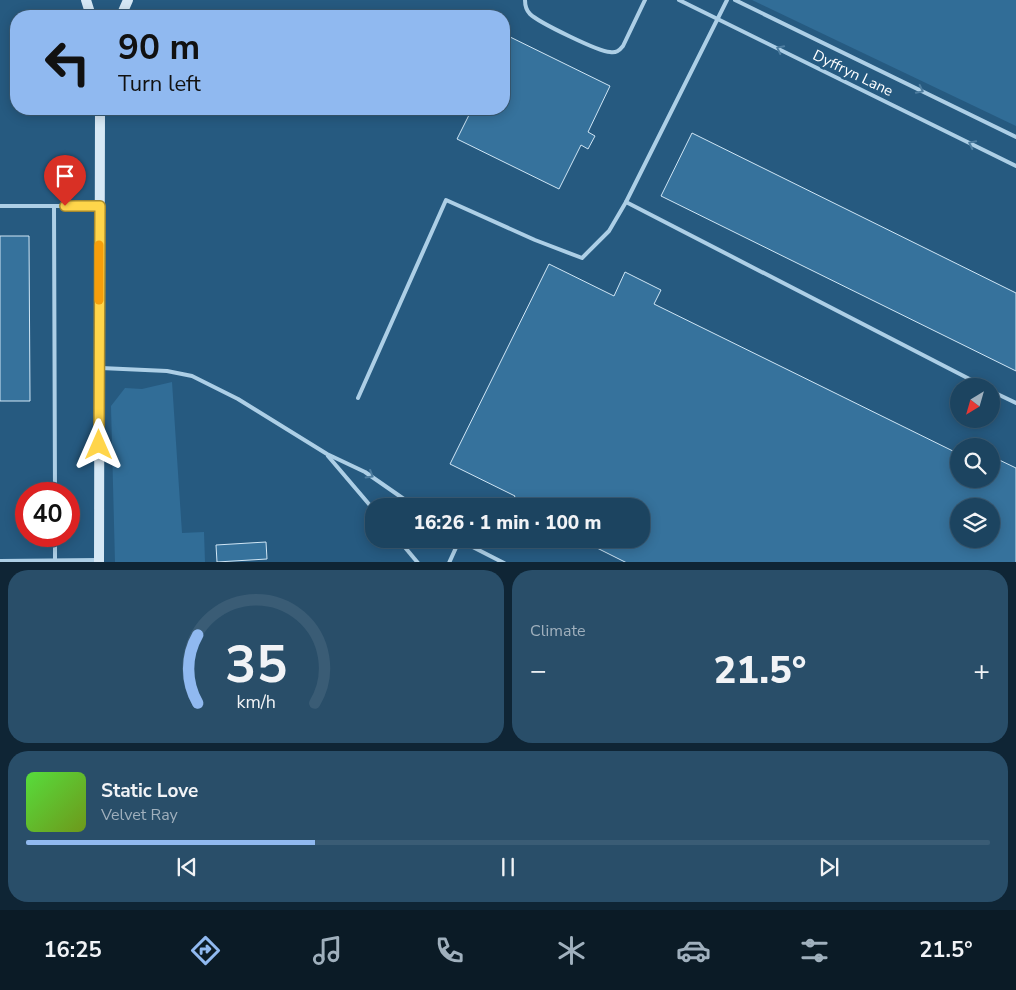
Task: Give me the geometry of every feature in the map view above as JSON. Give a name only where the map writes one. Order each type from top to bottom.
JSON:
[{"type":"street","points":[[99,561],[100,115]]},
{"type":"lane","points":[[525,0],[527,10],[537,19],[600,50],[613,53],[623,46],[645,0]]},
{"type":"lane","name":"Dyffryn Lane","points":[[679,0],[1016,166]]},
{"type":"lane","points":[[358,398],[446,200],[535,240],[582,258],[609,231],[626,202],[727,0]]},
{"type":"lane","name":"Dyffryn Lane","points":[[735,0],[1016,137]]},
{"type":"lane","points":[[626,202],[967,378]]},
{"type":"lane","points":[[0,206],[100,206]]},
{"type":"lane","points":[[54,206],[55,482]]},
{"type":"lane","points":[[99,368],[167,371],[192,376],[238,399],[327,454],[365,472],[402,498]]},
{"type":"lane","points":[[1000,395],[1016,403]]},
{"type":"lane","points":[[327,454],[365,499]]},
{"type":"lane","points":[[55,547],[55,562]]},
{"type":"lane","points":[[406,548],[418,562]]},
{"type":"lane","points":[[449,562],[455,548]]},
{"type":"lane","points":[[475,548],[504,562]]},
{"type":"lane","points":[[0,561],[99,561]]},
{"type":"shaded area","points":[[752,0],[1016,0],[1016,126]]},
{"type":"shaded area","points":[[172,382],[182,533],[204,532],[205,562],[115,562],[111,406],[125,388],[142,389]]},
{"type":"building","points":[[510,37],[610,86],[588,132],[595,136],[588,149],[581,145],[559,189],[457,139],[469,115],[510,115]]},
{"type":"building","points":[[692,133],[1016,293],[1016,371],[661,196]]},
{"type":"building","points":[[0,236],[29,236],[30,401],[0,401]]},
{"type":"building","points":[[549,264],[614,296],[625,272],[661,290],[654,304],[950,450],[950,488],[1000,488],[1000,460],[1016,468],[1016,562],[625,562],[597,548],[650,548],[650,498],[514,498],[515,496],[450,464]]},
{"type":"building","points":[[266,542],[267,559],[217,562],[216,545]]},
{"type":"slow traffic","points":[[99,245],[99,300]]},
{"type":"route","points":[[65,206],[100,206],[99,445]]}]
